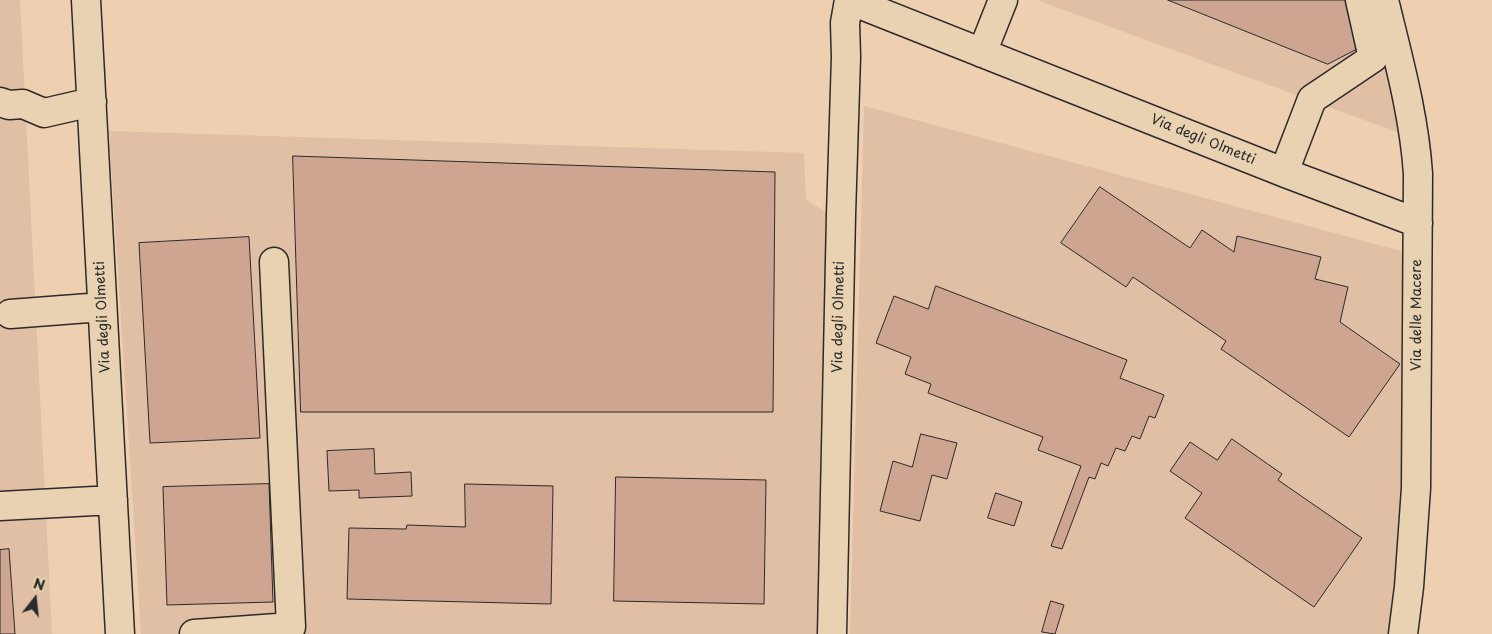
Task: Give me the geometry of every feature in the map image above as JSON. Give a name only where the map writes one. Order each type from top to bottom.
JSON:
[{"type":"street","name":"Via degli Olmetti","points":[[86,0],[120,634]]},
{"type":"street","name":"Via degli Olmetti","points":[[832,634],[846,57],[845,23],[849,0],[1418,223]]},
{"type":"street","points":[[982,53],[1003,0]]},
{"type":"street","points":[[1284,172],[1312,98],[1373,58],[1360,0]]},
{"type":"street","name":"Via delle Macere","points":[[1384,0],[1411,112],[1417,154],[1416,488],[1409,587],[1403,634]]},
{"type":"street","points":[[0,102],[23,104],[44,113]]},
{"type":"street","points":[[0,120],[22,124],[44,113],[92,102]]},
{"type":"street","points":[[194,634],[291,627],[274,262]]},
{"type":"street","points":[[10,314],[102,308]]},
{"type":"street","points":[[0,506],[113,500]]},
{"type":"shaded area","points":[[0,0],[20,0],[52,634],[0,634]]},
{"type":"shaded area","points":[[1037,0],[1374,0],[1405,135]]},
{"type":"shaded area","points":[[864,106],[1412,254],[1405,550],[1394,634],[850,634]]},
{"type":"shaded area","points":[[109,131],[804,153],[806,200],[832,216],[819,634],[141,634]]},
{"type":"building","points":[[1168,0],[1347,0],[1357,49],[1328,64]]},
{"type":"building","points":[[293,156],[775,172],[773,412],[301,412]]},
{"type":"building","points":[[1100,187],[1190,248],[1202,230],[1234,252],[1237,236],[1321,257],[1315,279],[1348,287],[1340,322],[1400,364],[1349,437],[1221,349],[1226,341],[1133,277],[1126,287],[1061,243]]},
{"type":"building","points":[[249,237],[260,438],[150,443],[139,243]]},
{"type":"building","points":[[936,286],[1127,360],[1120,378],[1164,395],[1155,418],[1149,416],[1140,439],[1132,436],[1125,451],[1116,448],[1108,466],[1101,463],[1095,479],[1089,477],[1062,549],[1051,546],[1081,466],[1038,450],[1043,437],[928,393],[931,384],[905,374],[911,357],[876,343],[894,296],[928,309]]},
{"type":"building","points":[[921,434],[957,443],[947,479],[932,475],[920,521],[880,511],[893,461],[912,467]]},
{"type":"building","points":[[1232,439],[1282,474],[1278,480],[1362,538],[1314,607],[1185,518],[1202,493],[1170,471],[1190,442],[1217,460]]},
{"type":"building","points":[[374,449],[375,474],[411,472],[412,496],[359,498],[359,490],[329,491],[327,451]]},
{"type":"building","points":[[616,477],[766,480],[764,604],[614,601]]},
{"type":"building","points":[[269,484],[273,602],[167,605],[163,487]]},
{"type":"building","points":[[465,484],[553,486],[551,604],[347,599],[349,528],[406,529],[407,525],[465,527]]},
{"type":"building","points":[[996,493],[1022,502],[1014,526],[988,518]]},
{"type":"building","points":[[9,549],[15,634],[0,634],[0,550]]},
{"type":"building","points":[[1051,601],[1064,605],[1055,634],[1042,632]]}]
